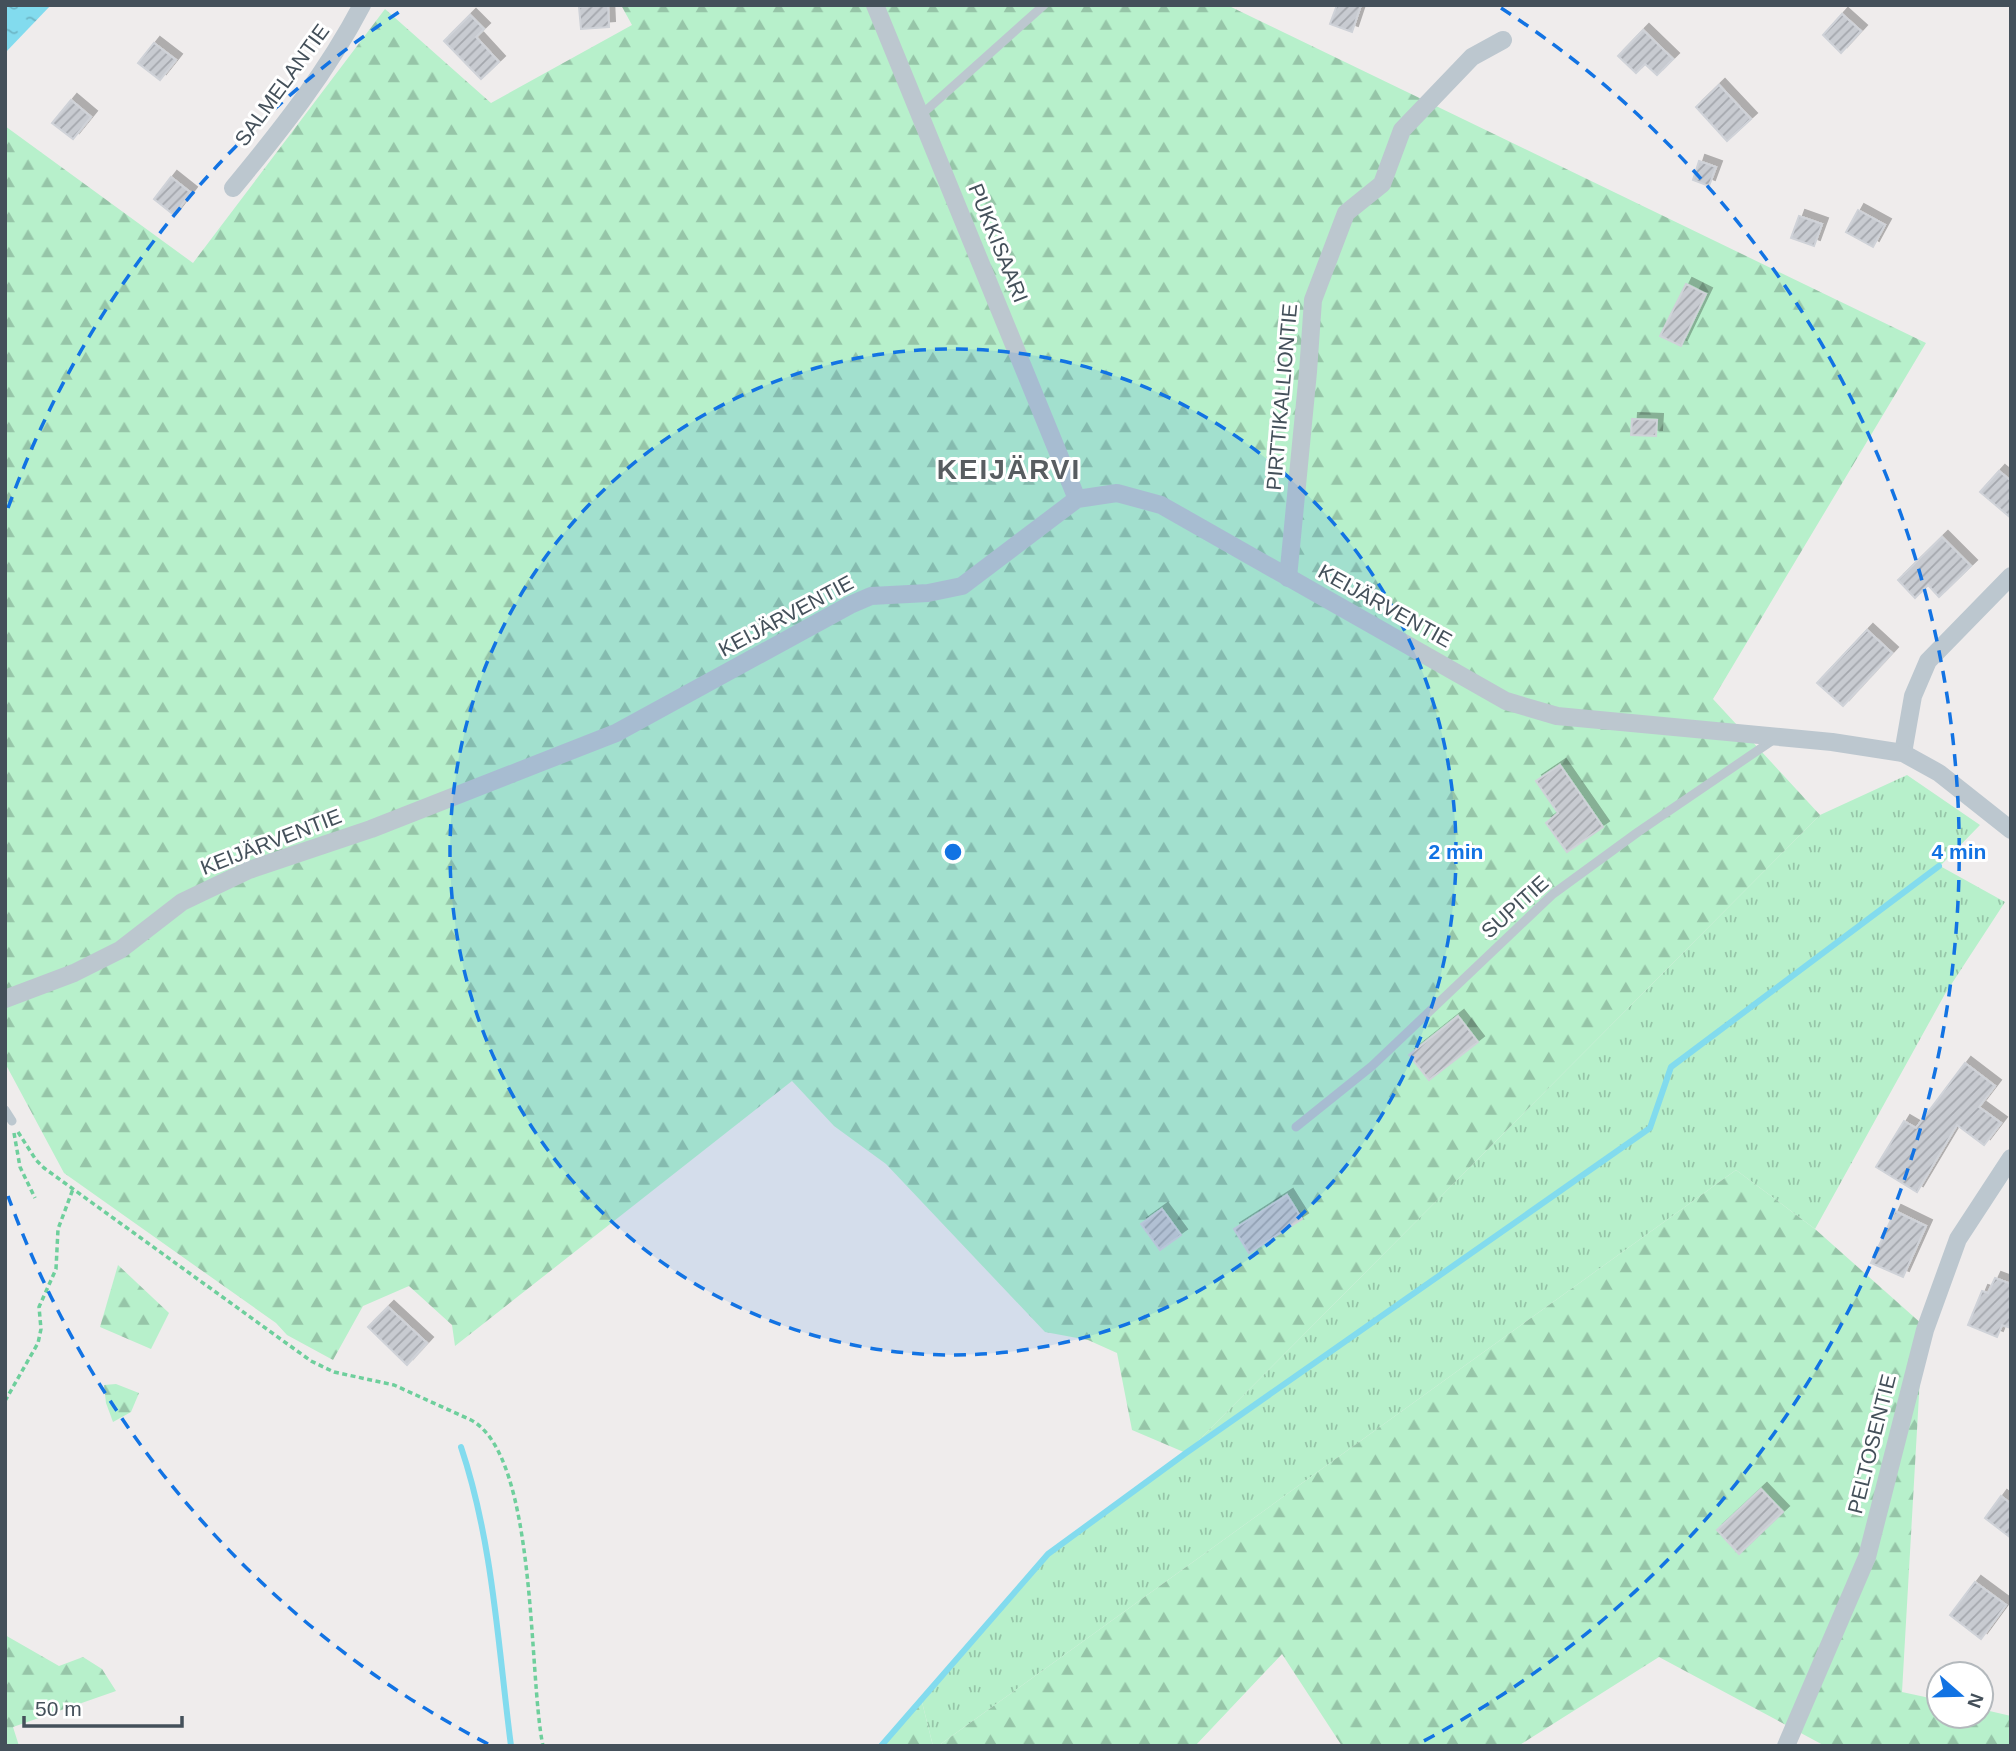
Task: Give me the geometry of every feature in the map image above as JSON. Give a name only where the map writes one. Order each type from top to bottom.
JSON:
[{"type":"street","name":"SALMELANTIE","points":[[233,188],[290,119],[345,39],[362,5]]},
{"type":"street","name":"PUKKISAARI","points":[[875,5],[1077,499]]},
{"type":"street","name":"PIRTTIKALLIONTIE","points":[[1288,578],[1313,300],[1346,213],[1382,184],[1402,130],[1472,58],[1503,40]]},
{"type":"street","name":"KEIJÄRVENTIE","points":[[5,999],[74,973],[120,950],[182,902],[249,870],[371,829],[616,733],[850,605],[871,596],[928,593],[962,586],[1077,499],[1117,494],[1161,505],[1506,701],[1557,716],[1777,737],[1903,753],[1939,773],[2011,830]]},
{"type":"street","points":[[1903,753],[1913,696],[1928,661],[2011,576]]},
{"type":"street","name":"PELTOSENTIE","points":[[1786,1746],[1867,1557],[1925,1330],[1958,1239],[2011,1158]]},
{"type":"lane","points":[[921,115],[1044,5]]},
{"type":"lane","name":"SUPITIE","points":[[1296,1127],[1372,1066],[1553,894],[1777,737]]},
{"type":"lane","points":[[5,1110],[12,1121]]},
{"type":"path","points":[[12,1121],[36,1160],[311,1362],[334,1372],[394,1385],[482,1425],[497,1450],[519,1511],[533,1622],[543,1746]]},
{"type":"path","points":[[12,1121],[20,1167],[35,1198]]},
{"type":"path","points":[[5,1401],[38,1343],[41,1329],[40,1307],[56,1269],[58,1229],[73,1189]]},
{"type":"green space","points":[[621,5],[1227,5],[1926,343],[1713,699],[1820,815],[1186,1453],[1132,1430],[1117,1353],[1088,1340],[1045,1332],[886,1164],[834,1126],[792,1081],[455,1346],[452,1325],[409,1286],[363,1306],[333,1360],[287,1335],[276,1323],[64,1173],[5,1063],[5,126],[193,263],[385,9],[491,103],[632,25]]},
{"type":"green space","points":[[1907,775],[1980,825],[1940,866],[2005,902],[1945,994],[1815,1229],[1736,1170],[938,1746],[933,1746],[921,1698],[1048,1554],[1186,1453],[1820,815]]},
{"type":"green space","points":[[1736,1170],[1815,1229],[1923,1325],[1902,1692],[1925,1697],[1925,1730],[1995,1730],[1995,1712],[2011,1716],[2011,1746],[1825,1746],[1659,1657],[1518,1746],[1342,1746],[1282,1654],[1195,1746],[938,1746]]},
{"type":"green space","points":[[118,1265],[169,1313],[151,1349],[100,1327]]},
{"type":"green space","points":[[116,1384],[139,1393],[131,1412],[113,1422],[106,1403],[104,1385]]},
{"type":"green space","points":[[5,1635],[59,1666],[83,1657],[102,1669],[116,1691],[13,1727],[19,1746],[5,1746]]},
{"type":"green space","points":[[921,1698],[933,1746],[881,1746]]},
{"type":"water","points":[[5,5],[51,5],[5,53]]},
{"type":"building","points":[[608,5],[609,27],[581,29],[579,7]]},
{"type":"building","points":[[1337,5],[1361,5],[1352,32],[1330,24]]},
{"type":"building","points":[[1842,14],[1861,31],[1841,53],[1823,35]]},
{"type":"building","points":[[470,15],[484,29],[476,37],[499,62],[481,79],[444,41]]},
{"type":"building","points":[[1643,30],[1673,59],[1657,75],[1645,64],[1636,73],[1618,56]]},
{"type":"building","points":[[154,43],[176,60],[160,80],[138,63]]},
{"type":"building","points":[[1719,85],[1751,119],[1727,141],[1696,107]]},
{"type":"building","points":[[71,100],[91,117],[73,139],[52,123]]},
{"type":"building","points":[[1699,161],[1716,167],[1709,186],[1693,180]]},
{"type":"building","points":[[171,177],[191,193],[174,215],[154,199]]},
{"type":"building","points":[[1858,210],[1885,225],[1873,247],[1846,232]]},
{"type":"building","points":[[1799,216],[1822,224],[1814,246],[1791,238]]},
{"type":"building","points":[[1686,284],[1706,294],[1681,346],[1660,336]]},
{"type":"building","points":[[1632,419],[1657,420],[1656,436],[1631,435]]},
{"type":"building","points":[[1999,471],[2011,481],[2011,518],[1980,492]]},
{"type":"building","points":[[1942,537],[1971,566],[1939,597],[1928,585],[1915,598],[1898,580]]},
{"type":"building","points":[[1867,630],[1892,653],[1843,706],[1817,683]]},
{"type":"building","points":[[1560,765],[1603,827],[1567,852],[1546,823],[1558,813],[1536,781]]},
{"type":"building","points":[[1458,1016],[1478,1042],[1429,1080],[1409,1055]]},
{"type":"building","points":[[1965,1063],[1995,1086],[1979,1107],[2001,1123],[1984,1145],[1957,1125],[1917,1192],[1876,1167],[1904,1121],[1916,1128]]},
{"type":"building","points":[[1287,1195],[1302,1219],[1249,1253],[1234,1229]]},
{"type":"building","points":[[1162,1209],[1181,1235],[1160,1250],[1141,1224]]},
{"type":"building","points":[[1895,1211],[1926,1226],[1903,1277],[1871,1263]]},
{"type":"building","points":[[1995,1278],[2011,1284],[2011,1328],[2002,1325],[1997,1337],[1968,1325],[1982,1291],[1988,1293]]},
{"type":"building","points":[[388,1307],[427,1343],[407,1365],[368,1327]]},
{"type":"building","points":[[1761,1489],[1783,1512],[1739,1554],[1717,1530]]},
{"type":"building","points":[[2001,1496],[2011,1504],[2011,1538],[1985,1518]]},
{"type":"building","points":[[1975,1582],[2006,1605],[1981,1639],[1950,1615]]},
{"type":"waterway","points":[[881,1746],[1048,1554],[1186,1453],[1650,1128],[1671,1067],[1939,866]]},
{"type":"waterway","points":[[461,1447],[472,1483],[487,1557],[511,1746]]},
{"type":"district","name":"KEIJÄRVI","points":[[1009,469]]}]
